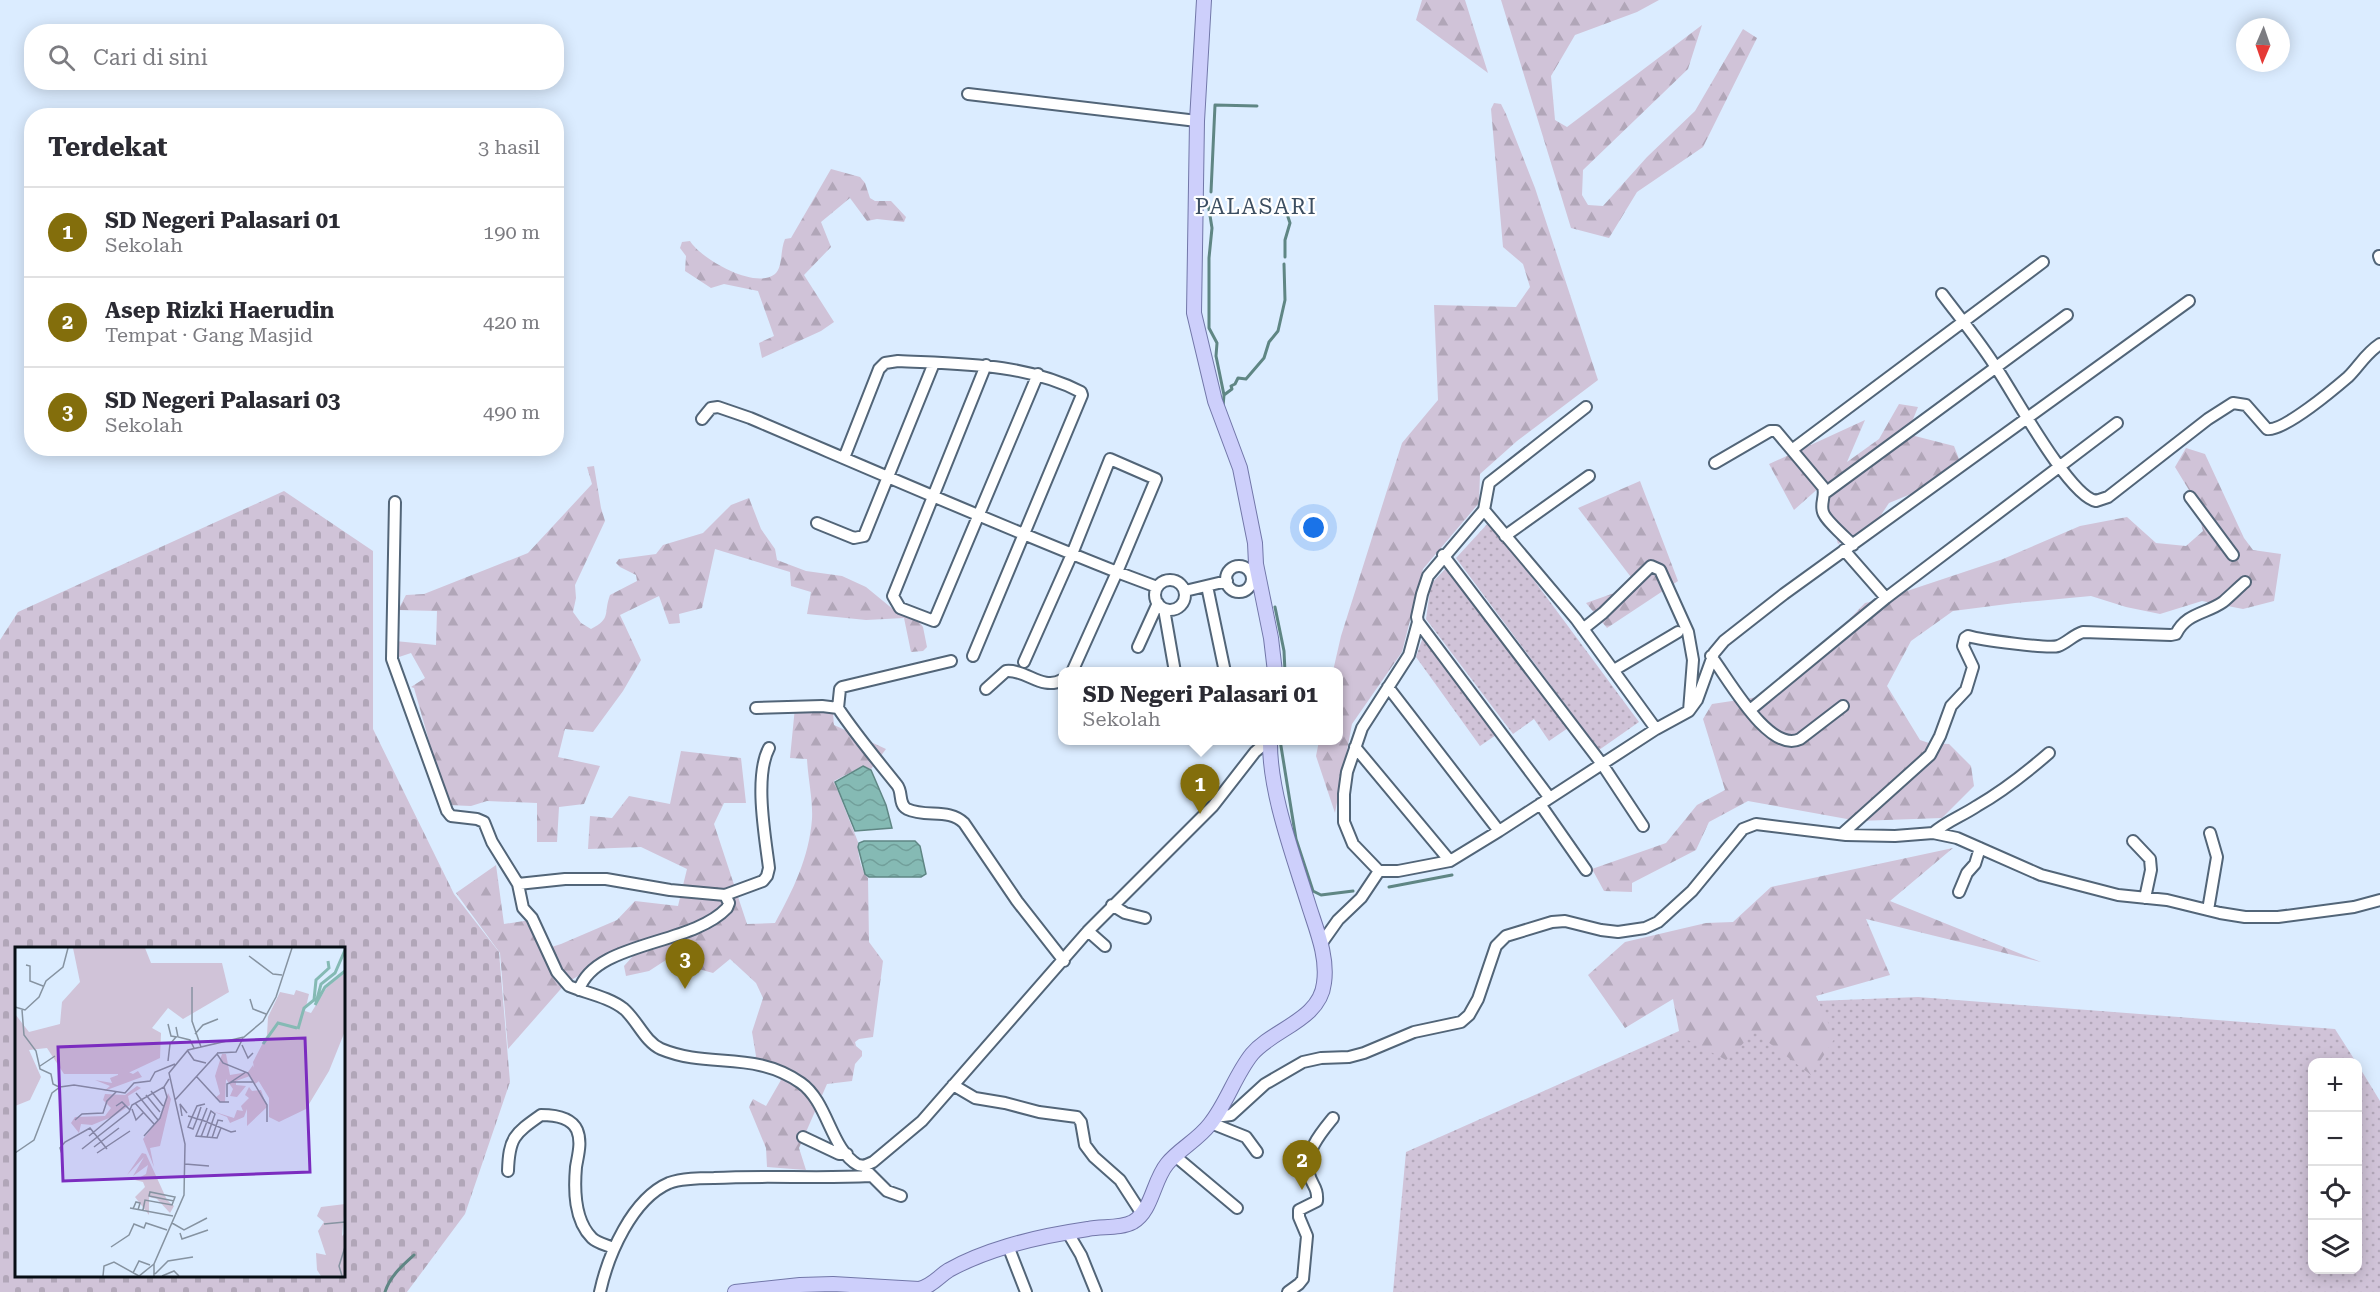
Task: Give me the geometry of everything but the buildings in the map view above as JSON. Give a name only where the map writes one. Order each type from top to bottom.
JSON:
[{"type":"main road","points":[[1204,0],[1197,121],[1194,313],[1215,401],[1240,468],[1255,543],[1256,577],[1271,638],[1274,667]]},
{"type":"main road","points":[[735,1292],[833,1284],[933,1288],[958,1266],[1008,1246],[1120,1225],[1132,1222],[1142,1214],[1156,1181],[1167,1164],[1198,1138],[1213,1120],[1243,1066],[1254,1052],[1270,1037],[1292,1025],[1318,1001],[1324,984],[1321,944],[1273,778],[1269,745]]},
{"type":"street","points":[[968,94],[1197,121]]},
{"type":"street","points":[[1793,449],[2043,262]]},
{"type":"street","points":[[1942,294],[1997,367],[2026,417],[2060,466],[2091,500],[2103,500],[2208,419],[2233,403],[2246,405],[2267,429],[2277,428],[2320,399],[2349,375],[2367,352],[2380,344]]},
{"type":"street","points":[[1586,407],[1489,483],[1484,510],[1443,555],[1428,576],[1409,655],[1362,728],[1347,772],[1344,822],[1353,844],[1379,871],[1398,871],[1450,861],[1656,729],[1689,711],[1697,700],[1712,656],[1724,641],[2026,417],[2189,301]]},
{"type":"street","points":[[1886,598],[1824,515],[1822,507],[1825,493],[2067,315]]},
{"type":"street","points":[[844,458],[879,369],[885,363],[986,365],[1038,374],[1081,392],[1082,395],[1025,535],[973,656]]},
{"type":"street","points":[[817,523],[854,538],[864,536],[934,363]]},
{"type":"street","points":[[986,365],[893,596],[900,608],[934,621],[1038,374]]},
{"type":"street","points":[[702,419],[711,408],[718,407],[750,418],[1025,535],[1157,587]]},
{"type":"street","points":[[1750,710],[1886,598],[2117,423]]},
{"type":"street","points":[[1715,463],[1772,430],[1779,432],[1825,493]]},
{"type":"street","points":[[1024,662],[1072,554],[1110,459],[1156,479],[1074,667]]},
{"type":"street","points":[[1505,536],[1589,476]]},
{"type":"street","points":[[2190,497],[2233,555]]},
{"type":"street","points":[[395,502],[392,659],[447,811],[451,816],[484,822],[492,842],[518,884],[521,905],[532,918],[557,972],[569,986],[620,1006],[658,1048],[688,1057],[758,1063],[787,1075],[814,1094],[847,1155],[854,1163],[864,1166],[873,1162],[914,1129],[1088,931],[1213,806],[1255,752],[1264,745]]},
{"type":"street","points":[[1484,510],[1583,629],[1656,729]]},
{"type":"street","points":[[1443,555],[1602,764],[1643,826]]},
{"type":"street","points":[[1238,566],[1246,568],[1256,577],[1248,589],[1239,591],[1231,589],[1227,581],[1228,572],[1238,566]]},
{"type":"street","points":[[1583,629],[1652,566],[1660,570],[1688,632],[1693,660],[1689,711]]},
{"type":"street","points":[[1161,606],[1174,609],[1179,607],[1185,599],[1182,585],[1174,580],[1165,580],[1157,587],[1155,596],[1161,606],[1174,667]]},
{"type":"street","points":[[1185,591],[1227,581]]},
{"type":"street","points":[[1842,834],[1930,755],[1951,706],[1966,690],[1973,668],[1964,646],[1965,638],[1968,636],[2035,644],[2047,648],[2061,645],[2075,634],[2083,632],[2171,635],[2175,634],[2180,624],[2189,617],[2221,603],[2245,582]]},
{"type":"street","points":[[1207,586],[1225,667]]},
{"type":"street","points":[[1138,647],[1161,606]]},
{"type":"street","points":[[1418,622],[1544,800],[1586,870]]},
{"type":"street","points":[[1614,670],[1678,632]]},
{"type":"street","points":[[1712,656],[1750,710],[1772,734],[1781,740],[1793,742],[1843,706]]},
{"type":"street","points":[[951,661],[842,687],[838,708],[855,734],[900,789],[905,808],[918,813],[957,816],[964,823],[1017,901],[1064,961]]},
{"type":"street","points":[[986,689],[1006,671],[1020,672],[1045,684],[1058,681]]},
{"type":"street","points":[[1388,687],[1499,831]]},
{"type":"street","points":[[756,708],[822,706],[838,708]]},
{"type":"street","points":[[1354,747],[1450,861]]},
{"type":"street","points":[[518,884],[565,879],[616,879],[670,890],[725,895],[763,881],[767,876],[768,868],[761,780],[764,759],[769,748]]},
{"type":"street","points":[[1933,833],[1949,820],[1976,808],[2020,778],[2049,753]]},
{"type":"street","points":[[1213,1120],[1231,1114],[1265,1084],[1303,1062],[1321,1058],[1349,1057],[1414,1032],[1461,1022],[1469,1015],[1478,999],[1496,946],[1506,936],[1552,922],[1564,921],[1618,932],[1645,928],[1658,922],[1692,891],[1736,837],[1747,827],[1768,824],[1806,832],[1895,836],[1933,833],[1958,838],[2041,875],[2118,895],[2167,900],[2245,917],[2278,917],[2354,907],[2379,901]]},
{"type":"street","points":[[2208,910],[2217,857],[2211,834]]},
{"type":"street","points":[[2133,841],[2150,859],[2151,870],[2145,898]]},
{"type":"street","points":[[1959,892],[1967,873],[1975,864],[1980,848]]},
{"type":"street","points":[[1321,944],[1338,920],[1361,898],[1379,871]]},
{"type":"street","points":[[579,990],[582,981],[596,967],[618,954],[691,932],[723,913],[729,903],[725,895]]},
{"type":"street","points":[[1112,905],[1125,913],[1145,918]]},
{"type":"street","points":[[1088,931],[1105,946]]},
{"type":"street","points":[[953,1085],[975,1098],[1039,1112],[1077,1116],[1081,1122],[1085,1145],[1094,1158],[1120,1180],[1142,1214]]},
{"type":"street","points":[[508,1171],[509,1148],[519,1131],[541,1115],[563,1117],[576,1128],[579,1137],[574,1188],[582,1222],[594,1239],[613,1248]]},
{"type":"street","points":[[1288,1292],[1303,1279],[1306,1236],[1299,1217],[1299,1210],[1317,1201],[1318,1191],[1309,1174],[1313,1144],[1333,1118]]},
{"type":"street","points":[[1213,1120],[1246,1137],[1257,1152]]},
{"type":"street","points":[[803,1137],[839,1154],[847,1155]]},
{"type":"street","points":[[1175,1156],[1237,1208]]},
{"type":"street","points":[[864,1166],[870,1176],[887,1191],[901,1196]]},
{"type":"street","points":[[600,1292],[605,1268],[613,1248],[647,1196],[670,1183],[724,1177],[818,1179],[870,1176]]},
{"type":"street","points":[[1068,1233],[1081,1255],[1096,1292]]},
{"type":"street","points":[[1008,1246],[1026,1292]]},
{"type":"green space","points":[[1422,0],[1465,0],[1488,73],[1416,20]]},
{"type":"green space","points":[[1501,0],[1659,0],[1637,12],[1575,35],[1551,76],[1555,120],[1567,127],[1702,25],[1688,69],[1583,170],[1582,195],[1588,205],[1603,206],[1647,157],[1695,111],[1743,29],[1757,38],[1703,147],[1637,192],[1609,238],[1571,228]]},
{"type":"green space","points":[[1494,103],[1501,104],[1506,114],[1535,188],[1598,380],[1517,441],[1480,474],[1479,503],[1423,569],[1402,652],[1352,724],[1335,813],[1316,756],[1318,745],[1343,745],[1343,667],[1334,667],[1341,636],[1402,443],[1438,400],[1434,305],[1516,307],[1530,287],[1523,264],[1503,247],[1491,109]]},
{"type":"green space","points":[[831,169],[860,177],[865,183],[870,198],[875,201],[891,201],[906,217],[904,222],[877,219],[867,221],[850,198],[821,222],[831,247],[804,275],[834,322],[821,331],[762,358],[759,343],[774,336],[758,291],[724,284],[711,288],[685,271],[686,256],[680,248],[682,242],[690,241],[716,264],[742,275],[766,278],[775,274],[778,271],[785,239],[791,238]]},
{"type":"green space","points":[[1899,404],[1918,407],[1907,434],[1954,446],[1964,472],[1889,503],[1873,527],[1838,544],[1822,485],[1794,510],[1769,464],[1865,420],[1847,462],[1879,439]]},
{"type":"green space","points":[[2186,448],[2205,454],[2244,538],[2253,550],[2281,554],[2274,601],[2243,609],[2202,601],[2160,614],[2126,607],[2091,596],[1953,611],[1911,641],[1887,686],[1920,740],[1949,744],[1971,766],[1974,786],[1942,818],[1858,821],[1748,801],[1709,822],[1696,850],[1632,883],[1632,892],[1604,891],[1592,869],[1666,843],[1697,805],[1725,790],[1703,719],[1712,704],[1765,696],[1808,662],[1865,603],[2003,559],[2080,526],[2127,517],[2156,543],[2186,546],[2203,531],[2195,500],[2175,467]]},
{"type":"green space","points":[[594,466],[605,521],[575,585],[576,598],[573,612],[581,623],[591,629],[602,622],[606,615],[610,595],[637,581],[636,575],[616,563],[619,559],[656,554],[663,545],[703,533],[731,505],[749,498],[761,529],[775,549],[777,560],[806,571],[842,576],[866,587],[894,610],[914,615],[923,627],[927,647],[923,651],[911,652],[904,618],[866,620],[807,614],[811,592],[791,586],[790,572],[715,549],[702,608],[679,614],[680,623],[669,624],[659,596],[620,615],[641,660],[623,691],[593,732],[565,729],[558,757],[600,766],[584,804],[559,807],[557,842],[537,842],[537,803],[487,801],[471,806],[447,805],[414,688],[411,687],[425,678],[411,653],[396,658],[395,641],[436,645],[437,611],[398,610],[406,595],[424,594],[528,553],[592,484],[587,467]]},
{"type":"green space","points":[[1640,481],[1678,581],[1607,628],[1586,603],[1637,585],[1578,508]]},
{"type":"green space","points":[[284,491],[373,551],[373,729],[454,894],[499,952],[510,1082],[465,1214],[407,1292],[0,1292],[0,640],[18,612]]},
{"type":"green space","points":[[1490,521],[1639,722],[1599,750],[1456,558]]},
{"type":"green space","points":[[1448,566],[1568,728],[1549,741],[1534,719],[1513,734],[1426,619],[1431,584]]},
{"type":"green space","points":[[1424,634],[1499,733],[1480,746],[1416,657]]},
{"type":"green space","points":[[832,702],[834,725],[886,749],[871,769],[863,766],[834,781],[858,842],[860,861],[868,878],[869,942],[883,961],[873,1037],[859,1039],[855,1042],[862,1051],[862,1056],[855,1064],[852,1081],[827,1084],[799,1148],[806,1170],[767,1167],[766,1148],[749,1107],[753,1099],[766,1106],[781,1080],[752,1063],[756,1056],[752,1032],[763,998],[756,983],[730,959],[713,973],[666,960],[649,971],[626,976],[624,966],[633,956],[625,949],[566,983],[508,1049],[500,953],[456,893],[496,865],[504,924],[530,920],[542,950],[617,920],[635,901],[678,906],[687,869],[641,847],[588,849],[590,816],[612,818],[629,796],[670,804],[681,751],[741,758],[746,803],[724,803],[714,824],[747,924],[775,923],[804,860],[812,819],[807,759],[790,758],[795,707]]},
{"type":"green space","points":[[1953,848],[1890,901],[2041,962],[1866,919],[1890,975],[1816,996],[1835,1038],[1811,1075],[1755,1032],[1726,1060],[1680,1036],[1673,999],[1625,1028],[1588,975],[1625,942],[1706,923],[1733,922],[1771,887]]},
{"type":"green space","points":[[1918,997],[2335,1029],[2353,1058],[2308,1058],[2308,1274],[2362,1274],[2362,1072],[2380,1101],[2380,1292],[1393,1292],[1406,1152],[1740,1004]]},
{"type":"water","points":[[863,766],[871,770],[886,805],[892,828],[855,831],[835,782]]},
{"type":"water","points":[[864,841],[915,841],[920,846],[926,874],[921,877],[869,877],[865,874],[858,847],[859,843]]},
{"type":"waterway","points":[[1211,192],[1215,105],[1257,106]]},
{"type":"waterway","points":[[1208,203],[1212,228],[1209,258],[1209,328],[1217,343],[1216,356],[1224,395],[1223,407]]},
{"type":"waterway","points":[[1285,257],[1285,240],[1290,223],[1288,217]]},
{"type":"waterway","points":[[1224,395],[1232,389],[1231,386],[1238,378],[1246,379],[1264,358],[1269,342],[1278,331],[1285,300],[1284,264]]},
{"type":"waterway","points":[[1275,607],[1284,651],[1285,667]]},
{"type":"waterway","points":[[1281,745],[1296,839],[1313,891],[1321,895],[1353,891]]},
{"type":"waterway","points":[[1389,887],[1452,875]]},
{"type":"waterway","points":[[385,1292],[393,1276],[414,1255]]},
{"type":"place","name":"SD Negeri Palasari 01","points":[[1200,814]]},
{"type":"place","name":"SD Negeri Palasari 03","points":[[685,989]]},
{"type":"place","name":"Asep Rizki Haerudin","points":[[1302,1190]]},
{"type":"district","name":"PALASARI","points":[[1256,206]]}]
